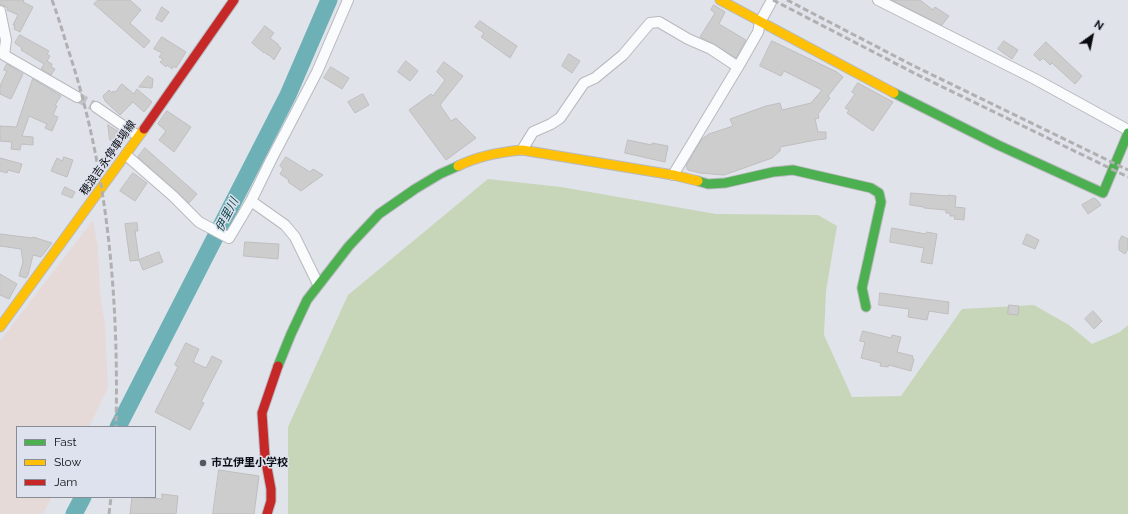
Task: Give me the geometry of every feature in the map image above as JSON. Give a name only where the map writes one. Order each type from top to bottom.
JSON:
[{"type":"street","name":"穂浪吉永停車場線","points":[[0,327],[126,155],[234,0]]},
{"type":"street","points":[[126,155],[173,196],[199,222],[229,238],[251,201],[316,72],[348,0]]},
{"type":"street","points":[[720,0],[904,98],[998,145],[1103,192],[1128,133]]},
{"type":"street","points":[[878,0],[1034,79],[1128,130]]},
{"type":"street","points":[[673,175],[758,32],[760,22],[771,2]]},
{"type":"street","points":[[0,11],[6,40],[2,46],[4,55],[77,97]]},
{"type":"street","points":[[522,150],[533,132],[560,118],[584,84],[595,78],[623,55],[650,22],[659,22],[688,40],[712,49],[738,67]]},
{"type":"street","points":[[96,107],[138,136]]},
{"type":"street","points":[[267,514],[271,501],[271,489],[265,457],[262,413],[268,390],[307,300],[318,284],[350,246],[380,214],[415,189],[440,174],[468,162],[500,152],[522,150],[673,175],[708,184],[725,183],[773,172],[793,170],[871,188],[879,193],[880,202],[862,288],[866,307]]},
{"type":"street","points":[[251,201],[285,225],[295,237],[318,284]]},
{"type":"shaded area","points":[[93,220],[98,248],[100,293],[105,324],[108,388],[89,426],[16,426],[16,498],[51,498],[43,514],[0,514],[0,341]]},
{"type":"green space","points":[[488,179],[561,187],[716,214],[818,215],[837,226],[826,291],[824,335],[852,397],[901,396],[962,309],[1034,305],[1069,325],[1092,344],[1120,332],[1128,325],[1128,514],[288,514],[288,427],[348,295]]},
{"type":"building","points":[[0,0],[24,0],[23,2],[33,7],[20,32],[14,29],[15,25],[13,25],[18,15],[7,10],[8,8],[0,4]]},
{"type":"building","points":[[98,0],[130,0],[141,10],[130,23],[150,41],[144,48],[94,4]]},
{"type":"building","points":[[892,0],[920,0],[933,10],[935,7],[949,16],[942,25]]},
{"type":"building","points":[[714,5],[725,12],[719,24],[746,40],[736,58],[700,37],[715,13],[711,10]]},
{"type":"building","points":[[162,7],[169,12],[162,22],[156,19]]},
{"type":"building","points":[[480,21],[517,46],[510,58],[481,37],[484,33],[475,27]]},
{"type":"building","points":[[265,26],[274,33],[270,38],[281,48],[274,60],[252,43]]},
{"type":"building","points":[[20,35],[49,51],[47,54],[50,56],[47,61],[52,64],[51,67],[55,69],[51,75],[41,69],[44,64],[21,50],[22,48],[15,43]]},
{"type":"building","points":[[162,37],[186,52],[176,68],[174,66],[172,69],[167,65],[166,67],[160,62],[163,59],[159,57],[162,53],[154,49]]},
{"type":"building","points":[[772,41],[837,72],[843,77],[828,96],[830,98],[818,114],[819,118],[815,119],[818,132],[826,132],[826,139],[780,147],[780,151],[772,158],[724,175],[700,173],[688,170],[686,166],[702,139],[709,134],[733,126],[730,119],[766,106],[780,103],[782,110],[811,103],[822,90],[784,71],[781,76],[760,66]]},
{"type":"building","points":[[1004,41],[1018,50],[1012,59],[998,49]]},
{"type":"building","points":[[1046,42],[1082,76],[1075,84],[1052,63],[1050,65],[1043,58],[1040,61],[1034,55]]},
{"type":"building","points":[[569,54],[580,61],[572,73],[562,66]]},
{"type":"building","points":[[406,61],[418,71],[410,81],[398,72]]},
{"type":"building","points":[[444,62],[463,76],[440,105],[451,121],[456,118],[476,138],[446,160],[409,110],[431,94],[433,96],[445,80],[437,72]]},
{"type":"building","points":[[7,64],[23,74],[11,99],[0,94],[0,86],[7,71],[4,70]]},
{"type":"building","points":[[331,67],[349,78],[342,89],[324,78]]},
{"type":"building","points":[[148,76],[153,79],[152,88],[139,87]]},
{"type":"building","points":[[33,79],[61,96],[55,105],[57,106],[53,115],[58,117],[52,131],[45,128],[47,124],[29,116],[22,136],[33,137],[33,145],[21,144],[20,150],[11,149],[12,142],[0,141],[0,126],[16,127]]},
{"type":"building","points":[[858,83],[893,102],[873,131],[847,113],[849,110],[845,108],[855,94],[852,92]]},
{"type":"building","points":[[122,84],[134,94],[137,89],[152,102],[144,112],[133,102],[120,115],[105,101],[103,96],[109,90],[112,93],[113,91],[115,92]]},
{"type":"building","points":[[363,94],[369,105],[355,113],[348,102]]},
{"type":"building","points":[[167,111],[191,127],[174,152],[159,140],[166,131],[158,124]]},
{"type":"building","points":[[108,125],[127,137],[120,147],[110,140]]},
{"type":"building","points":[[628,140],[652,145],[652,143],[668,146],[665,162],[625,153]]},
{"type":"building","points":[[145,148],[197,194],[189,203],[138,157]]},
{"type":"building","points":[[64,157],[73,160],[67,177],[51,171],[57,158],[62,161]]},
{"type":"building","points":[[286,157],[310,172],[313,169],[323,175],[301,191],[280,174],[283,169],[280,166]]},
{"type":"building","points":[[0,158],[22,164],[19,173],[8,170],[7,173],[0,171]]},
{"type":"building","points":[[133,173],[147,183],[135,201],[120,191]]},
{"type":"building","points":[[65,187],[75,192],[72,198],[62,194]]},
{"type":"building","points":[[911,193],[956,196],[955,207],[965,208],[964,220],[954,219],[955,216],[950,216],[950,213],[946,213],[946,210],[910,205]]},
{"type":"building","points":[[1094,198],[1101,205],[1088,214],[1082,205]]},
{"type":"building","points":[[137,223],[138,231],[135,231],[139,260],[130,261],[125,224]]},
{"type":"building","points":[[892,228],[926,234],[927,232],[937,234],[932,264],[921,262],[924,248],[890,242]]},
{"type":"building","points":[[0,234],[33,237],[52,243],[41,257],[33,255],[26,278],[19,276],[23,262],[21,249],[0,246]]},
{"type":"building","points":[[1027,234],[1039,240],[1035,249],[1023,244]]},
{"type":"building","points":[[1122,236],[1128,239],[1128,249],[1125,254],[1119,250],[1119,242]]},
{"type":"building","points":[[245,242],[279,244],[278,259],[244,256]]},
{"type":"building","points":[[159,252],[163,262],[143,270],[139,260]]},
{"type":"building","points":[[0,274],[17,284],[9,299],[0,295]]},
{"type":"building","points":[[880,293],[949,302],[948,314],[929,311],[927,320],[908,317],[909,309],[879,305]]},
{"type":"building","points":[[1009,305],[1019,306],[1018,315],[1008,314]]},
{"type":"building","points":[[1093,311],[1102,321],[1094,329],[1085,319]]},
{"type":"building","points":[[863,331],[891,338],[892,335],[901,337],[897,352],[913,356],[912,358],[914,359],[911,371],[889,365],[888,367],[880,366],[881,363],[861,358],[865,342],[860,341]]},
{"type":"building","points":[[186,343],[199,349],[193,362],[206,368],[212,356],[222,361],[201,402],[204,403],[190,430],[155,412],[178,367],[175,365]]},
{"type":"building","points":[[219,470],[259,476],[254,514],[213,514]]},
{"type":"building","points":[[162,494],[178,496],[176,514],[130,514],[132,498],[162,499]]},
{"type":"waterway","name":"伊里川","points":[[119,426],[288,95],[329,0]]},
{"type":"waterway","name":"伊里川","points":[[74,514],[82,498]]},
{"type":"tunnel","points":[[77,97],[96,107]]},
{"type":"railway","points":[[52,0],[82,95],[102,188],[113,284],[116,426]]},
{"type":"railway","points":[[773,0],[916,74],[1128,177]]},
{"type":"railway","points":[[787,0],[912,65],[1128,170]]},
{"type":"railway","points":[[109,514],[111,498]]},
{"type":"traffic: fast","points":[[894,93],[998,145],[1103,193],[1128,133]]},
{"type":"traffic: fast","points":[[278,366],[307,300],[349,246],[379,214],[415,189],[440,174],[458,166]]},
{"type":"traffic: fast","points":[[698,181],[708,184],[725,183],[773,172],[793,170],[871,188],[879,193],[881,202],[862,288],[866,307]]},
{"type":"traffic: slow","points":[[720,0],[894,93]]},
{"type":"traffic: slow","points":[[0,327],[144,129]]},
{"type":"traffic: slow","points":[[458,166],[489,155],[522,150],[673,175],[698,181]]},
{"type":"traffic: jam","points":[[144,129],[234,0]]},
{"type":"traffic: jam","points":[[267,514],[271,501],[271,489],[265,457],[262,413],[278,366]]},
{"type":"place","name":"市立伊里小学校","points":[[203,463]]}]
